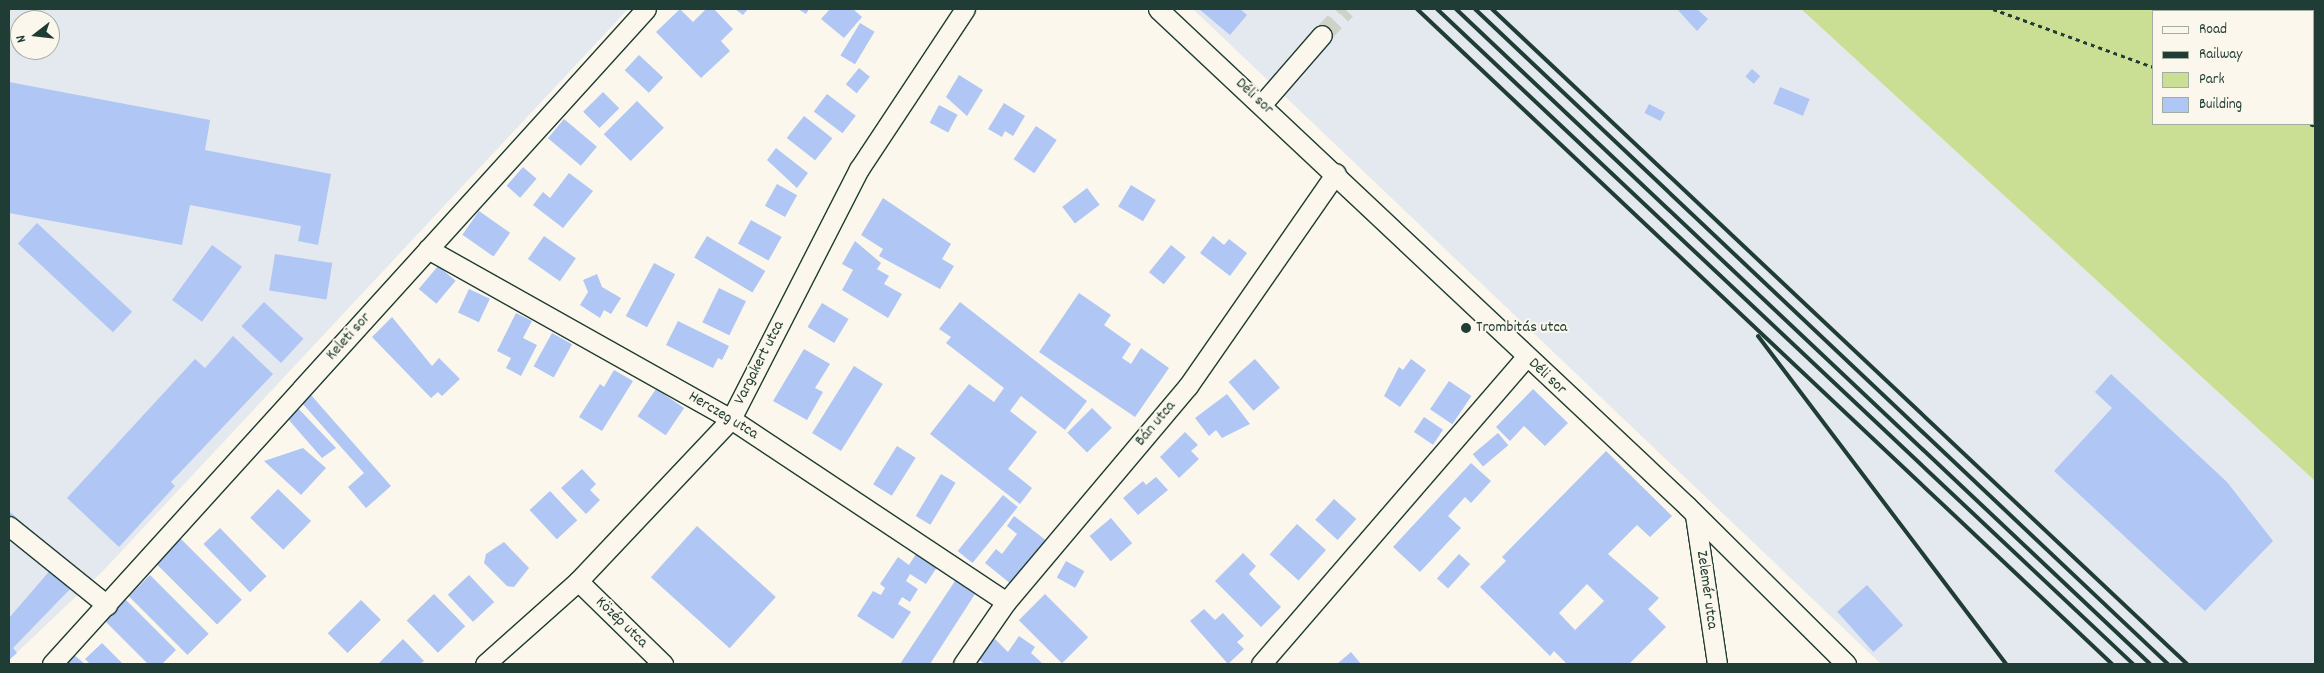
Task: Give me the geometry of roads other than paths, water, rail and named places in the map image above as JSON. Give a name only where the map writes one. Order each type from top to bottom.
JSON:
[{"type":"street","name":"Keleti sor","points":[[52,664],[646,9]]},
{"type":"street","name":"Vargakert utca","points":[[485,664],[578,581],[731,419],[859,169],[965,9]]},
{"type":"street","name":"Déli sor","points":[[1158,9],[1336,173],[1526,357],[1695,515],[1846,664]]},
{"type":"street","points":[[1262,104],[1322,35]]},
{"type":"street","name":"Bán utca","points":[[963,664],[1006,602],[1188,386],[1336,173]]},
{"type":"street","name":"Herczeg utca","points":[[428,250],[731,419],[1006,602]]},
{"type":"street","points":[[1261,664],[1526,357]]},
{"type":"street","name":"Zelemér utca","points":[[1695,515],[1717,664]]},
{"type":"street","points":[[9,526],[106,604]]},
{"type":"street","name":"Közép utca","points":[[578,581],[663,664]]},
{"type":"tunnel","points":[[1322,35],[1346,9]]},
{"type":"railway","points":[[1417,9],[2112,664]]},
{"type":"railway","points":[[1437,9],[2133,664]]},
{"type":"railway","points":[[1456,9],[2150,664]]},
{"type":"railway","points":[[1475,9],[2168,664]]},
{"type":"railway","points":[[1492,9],[2187,664]]},
{"type":"railway","points":[[1758,336],[2006,664]]},
{"type":"place","name":"Trombitás utca","points":[[1466,328]]}]
